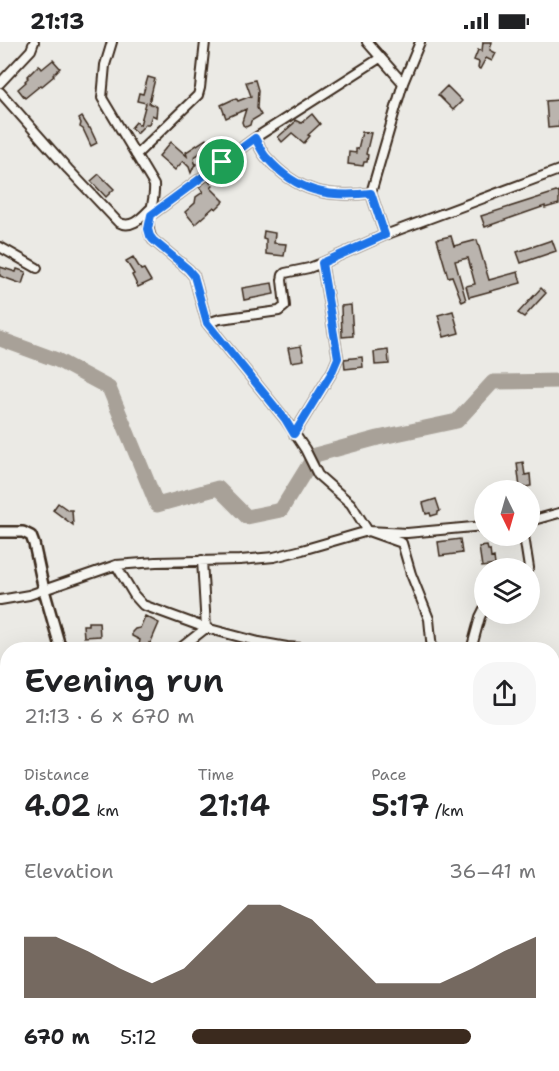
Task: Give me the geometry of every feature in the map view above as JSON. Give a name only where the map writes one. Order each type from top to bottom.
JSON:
[{"type":"street","points":[[0,83],[31,50],[34,42]]},
{"type":"street","points":[[112,42],[105,65],[102,98],[154,185],[155,199],[148,229],[150,236],[194,276],[207,323],[285,419],[305,449],[318,475],[351,504],[368,531],[402,543],[411,574],[429,619],[431,642]]},
{"type":"street","points":[[136,155],[198,95],[205,42]]},
{"type":"street","points":[[367,42],[403,83]]},
{"type":"street","points":[[385,235],[371,193],[403,83],[420,42]]},
{"type":"street","points":[[0,92],[117,222],[124,225],[131,224],[152,211],[255,138],[380,58]]},
{"type":"street","points":[[255,138],[266,158],[301,186],[317,192],[336,195],[371,193]]},
{"type":"street","points":[[207,323],[279,311],[285,306],[283,275],[285,273],[309,268],[385,235],[559,170]]},
{"type":"street","points":[[0,247],[38,268]]},
{"type":"street","points":[[294,434],[332,372],[338,358],[322,263]]},
{"type":"street","points":[[540,518],[559,513]]},
{"type":"street","points":[[0,600],[44,590],[116,565],[274,557],[368,531],[407,533],[474,527]]},
{"type":"street","points":[[0,532],[23,532],[31,537],[60,642]]},
{"type":"street","points":[[202,560],[206,628]]},
{"type":"street","points":[[116,565],[134,595],[143,605],[206,628],[259,642]]},
{"type":"street","points":[[473,642],[478,624]]},
{"type":"street","points":[[188,642],[206,628]]},
{"type":"building","points":[[483,42],[492,42],[490,50],[496,53],[492,61],[486,58],[480,69],[478,68],[479,62],[474,60],[478,50],[482,51]]},
{"type":"building","points":[[53,60],[60,68],[54,76],[25,98],[18,89],[39,65],[42,69]]},
{"type":"building","points":[[148,77],[155,79],[149,103],[157,107],[156,117],[152,115],[149,124],[137,133],[131,128],[136,122],[140,125],[146,103],[137,101],[139,93],[143,94]]},
{"type":"building","points":[[255,80],[258,90],[257,108],[261,115],[246,127],[242,122],[246,109],[226,118],[221,105],[236,98],[238,101],[251,96],[246,82]]},
{"type":"building","points":[[447,86],[462,101],[453,110],[438,95]]},
{"type":"building","points":[[559,100],[559,127],[548,128],[546,101]]},
{"type":"building","points":[[312,114],[320,124],[308,135],[310,136],[304,143],[292,133],[282,142],[278,137],[295,120],[301,123]]},
{"type":"building","points":[[82,117],[97,143],[91,146],[80,127],[79,119]]},
{"type":"building","points":[[362,132],[371,133],[366,154],[368,155],[367,162],[364,162],[363,166],[348,164],[349,152],[356,153]]},
{"type":"building","points":[[206,139],[210,147],[194,157],[197,164],[191,173],[183,161],[175,170],[159,156],[171,142],[187,156],[186,152]]},
{"type":"building","points":[[99,174],[114,189],[106,197],[91,181]]},
{"type":"building","points":[[208,180],[213,186],[211,188],[224,201],[195,224],[185,212],[195,203],[196,197],[203,192],[199,187]]},
{"type":"building","points":[[559,191],[559,204],[545,208],[545,206],[485,227],[481,216]]},
{"type":"building","points":[[264,231],[275,233],[274,243],[286,244],[284,256],[266,254]]},
{"type":"building","points":[[451,236],[454,246],[477,240],[489,280],[518,272],[521,283],[469,297],[466,286],[475,284],[468,258],[455,261],[466,300],[462,302],[452,276],[448,277],[437,239]]},
{"type":"building","points":[[552,240],[556,251],[521,263],[517,252]]},
{"type":"building","points":[[133,257],[151,281],[138,287],[132,275],[134,274],[126,261]]},
{"type":"building","points":[[0,267],[16,272],[17,269],[26,272],[22,284],[0,276]]},
{"type":"building","points":[[272,283],[274,294],[244,300],[242,288]]},
{"type":"building","points":[[541,288],[546,293],[524,317],[518,313]]},
{"type":"building","points":[[351,305],[353,336],[342,337],[341,306]]},
{"type":"building","points":[[453,311],[459,333],[444,337],[438,315]]},
{"type":"building","points":[[301,346],[304,360],[291,362],[288,348]]},
{"type":"building","points":[[388,350],[389,364],[375,365],[374,352]]},
{"type":"building","points":[[362,357],[363,367],[345,369],[344,359]]},
{"type":"building","points":[[523,462],[525,475],[530,474],[530,480],[519,480],[517,463]]},
{"type":"building","points":[[436,499],[440,511],[438,514],[431,516],[430,513],[426,514],[423,503]]},
{"type":"building","points":[[58,503],[72,510],[73,525],[53,510]]},
{"type":"building","points":[[460,539],[462,553],[440,556],[438,542]]},
{"type":"building","points":[[487,546],[491,558],[481,558],[479,547]]},
{"type":"building","points":[[145,616],[159,623],[151,642],[140,642],[140,640],[132,636],[135,629],[140,628]]},
{"type":"building","points":[[88,622],[99,622],[100,636],[84,637],[83,625],[88,625]]},
{"type":"waterway","points":[[0,339],[57,360],[109,388],[157,505],[218,488],[247,517],[281,510],[315,455],[378,438],[457,421],[493,382],[559,381]]},
{"type":"route","points":[[255,138],[266,158],[301,186],[317,192],[336,195],[371,193],[385,235],[322,263],[338,358],[332,372],[294,434],[285,419],[207,323],[194,276],[148,233],[151,215],[222,162],[255,138]]}]
